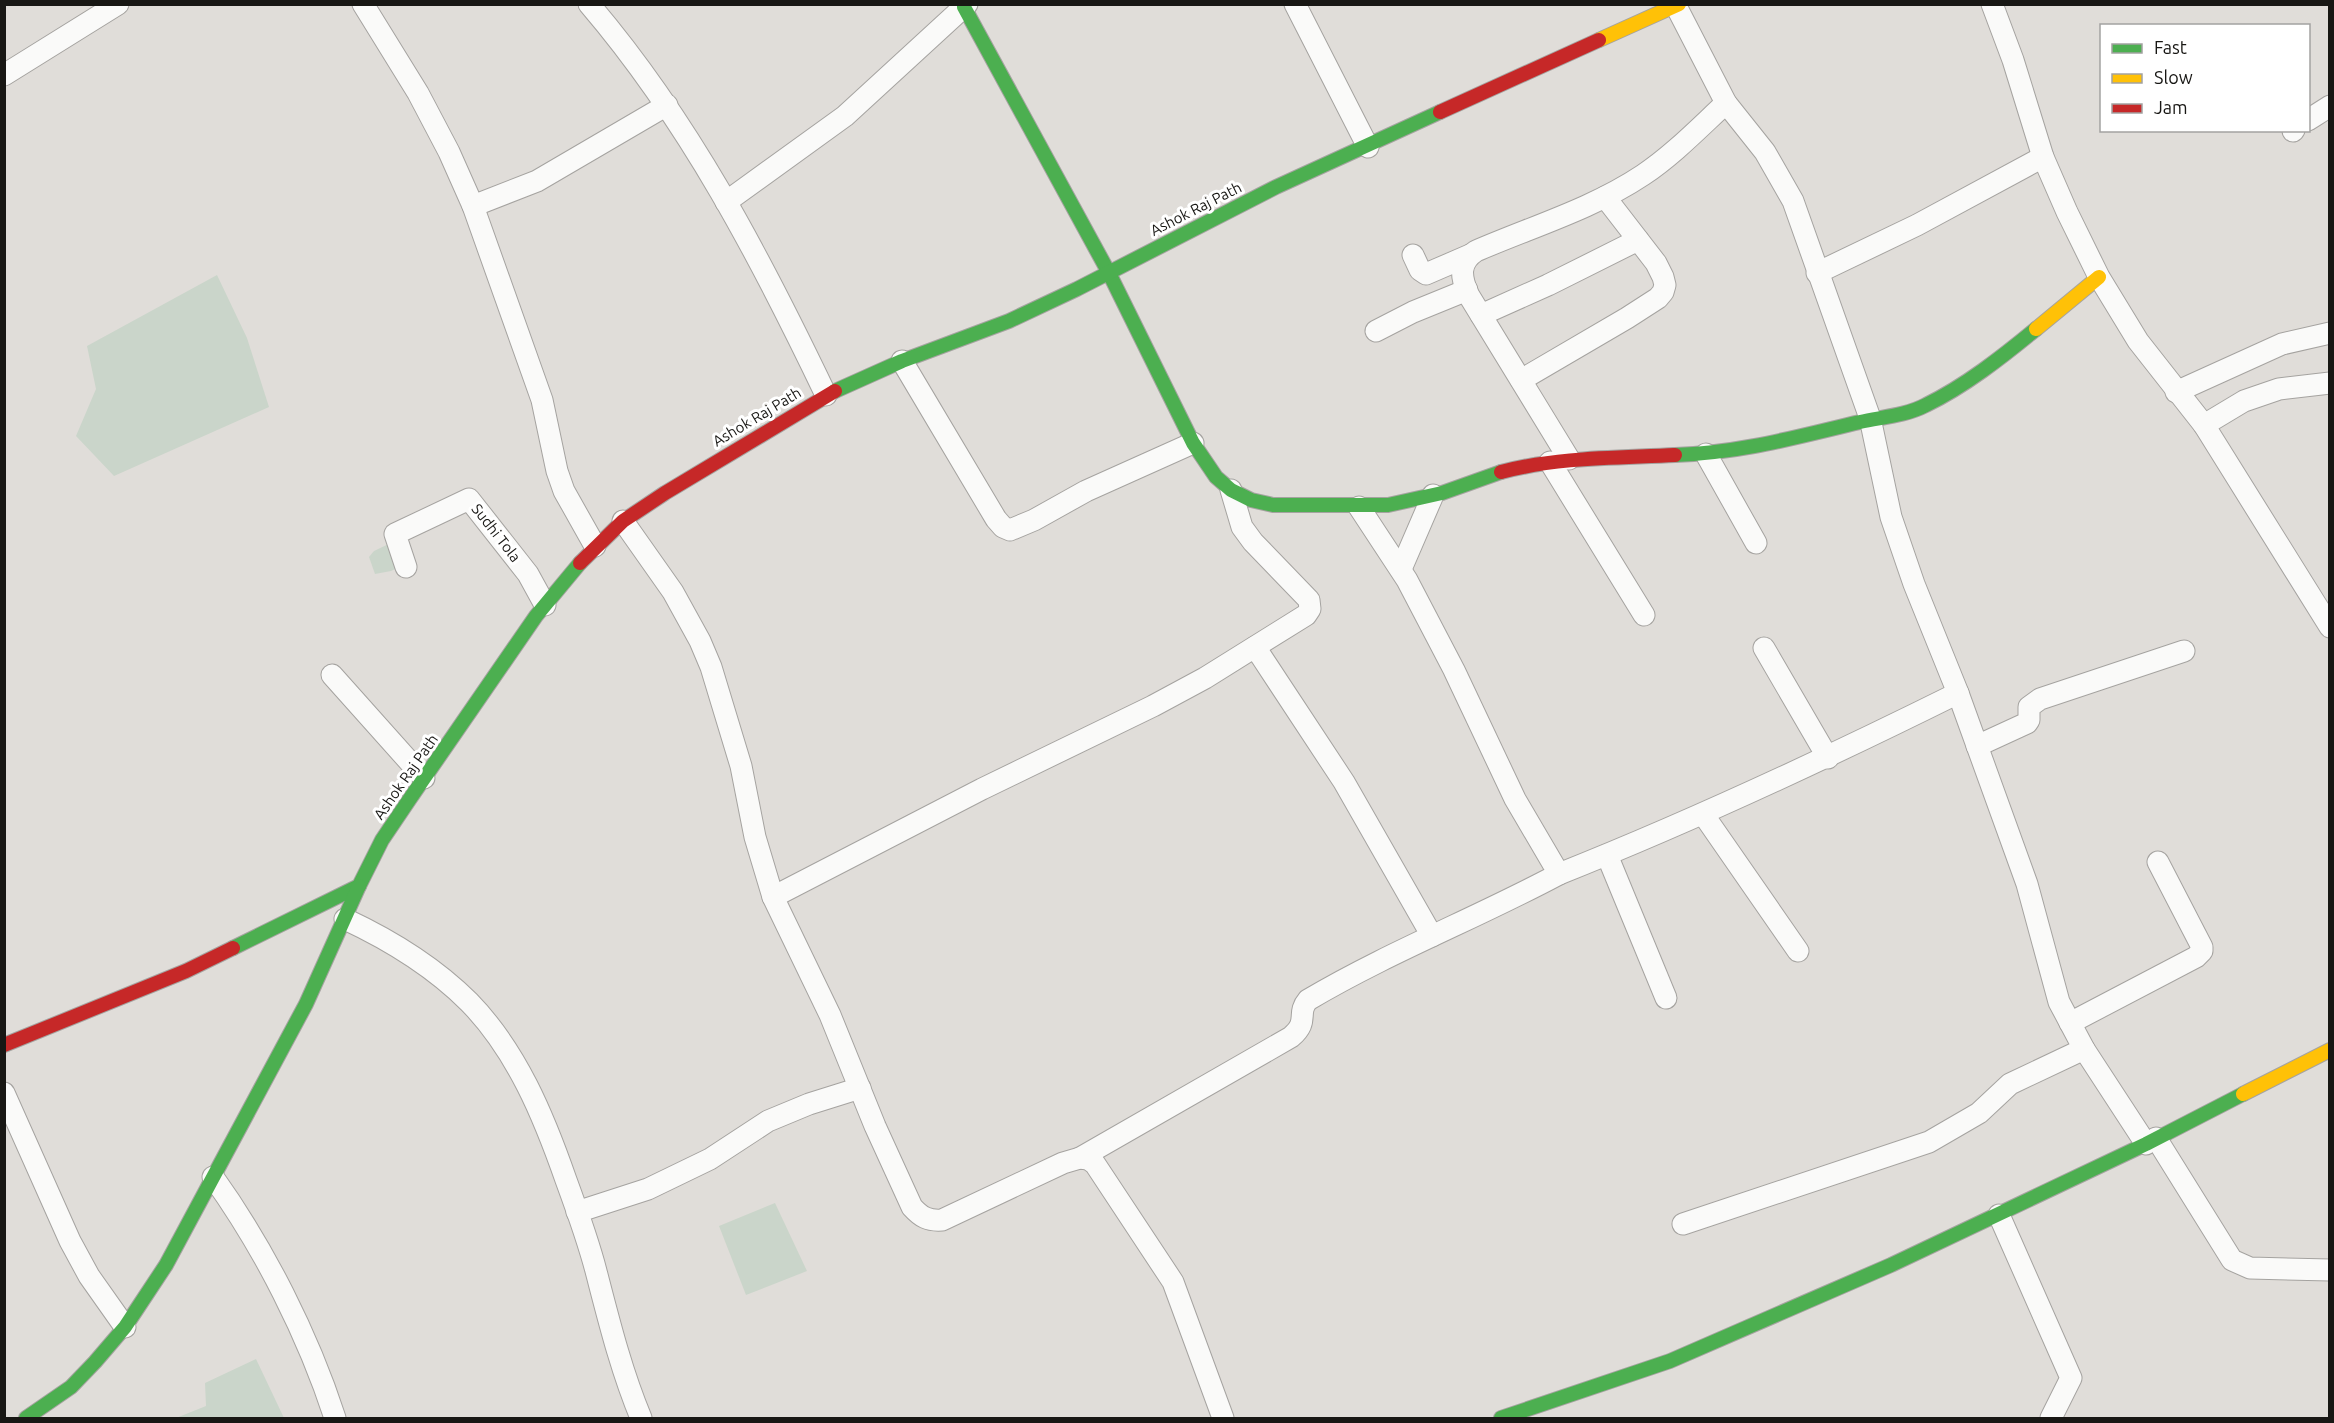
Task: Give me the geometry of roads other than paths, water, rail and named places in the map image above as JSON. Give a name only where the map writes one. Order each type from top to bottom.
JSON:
[{"type":"main road","name":"Ashok Raj Path","points":[[33,1417],[71,1387],[125,1327],[166,1265],[306,1004],[382,840],[545,605],[595,546],[623,521],[664,493],[826,395],[902,362],[1009,321],[1109,273],[1276,187],[1678,5]]},
{"type":"main road","points":[[965,6],[1109,273],[1193,443],[1216,477],[1231,490],[1251,500],[1273,505],[1388,506],[1432,495],[1501,472],[1559,461],[1706,454],[1747,449],[1911,411],[1941,398],[2019,343],[2099,278]]},
{"type":"main road","points":[[4,1045],[186,971],[359,886]]},
{"type":"main road","points":[[1501,1419],[1670,1361],[1891,1265],[2151,1141],[2330,1050]]},
{"type":"street","points":[[4,75],[118,4]]},
{"type":"street","points":[[363,4],[418,93],[449,152],[473,206],[542,400],[557,471],[564,491],[595,546]]},
{"type":"street","points":[[589,4],[668,105],[726,202],[782,306],[826,395]]},
{"type":"street","points":[[1295,4],[1368,147]]},
{"type":"street","points":[[1992,4],[2013,60],[2043,157],[2099,278],[2132,332],[2176,392],[2204,425],[2330,627]]},
{"type":"street","points":[[1678,5],[1726,103],[1765,152],[1793,201],[1870,421],[1891,517],[2027,884],[2059,1002],[2084,1049],[2151,1141],[2232,1260],[2250,1268],[2330,1270]]},
{"type":"street","points":[[726,202],[845,116],[965,6]]},
{"type":"street","points":[[1413,255],[1420,270],[1426,274],[1605,196],[1643,175],[1664,159],[1726,103]]},
{"type":"street","points":[[473,206],[537,181],[668,105]]},
{"type":"street","points":[[2310,119],[2330,106]]},
{"type":"street","points":[[1817,273],[1917,225],[2043,157]]},
{"type":"street","points":[[1521,380],[1658,298],[1665,285],[1663,277],[1605,196]]},
{"type":"street","points":[[1481,315],[1638,240]]},
{"type":"street","points":[[1470,255],[1461,269],[1462,280],[1521,380],[1559,461],[1644,615]]},
{"type":"street","points":[[1376,331],[1413,312],[1467,290]]},
{"type":"street","points":[[2176,392],[2282,344],[2330,333]]},
{"type":"street","points":[[902,362],[996,519],[1003,527],[1010,530],[1034,520],[1086,491],[1193,443]]},
{"type":"street","points":[[2204,425],[2244,401],[2279,389],[2330,383]]},
{"type":"street","points":[[1706,454],[1756,543]]},
{"type":"street","points":[[773,897],[982,789],[1154,706],[1306,615],[1310,609],[1309,600],[1252,542],[1242,527],[1231,490]]},
{"type":"street","points":[[1401,569],[1432,495]]},
{"type":"street","name":"Sudhi Tola","points":[[406,567],[395,534],[469,499],[528,574],[545,605]]},
{"type":"street","points":[[1359,507],[1401,569],[1454,670],[1515,800],[1559,874]]},
{"type":"street","points":[[623,521],[683,610],[700,641],[711,667],[741,766],[754,837],[773,897],[830,1015],[912,1207],[931,1221],[954,1216],[1063,1163],[1080,1158],[1291,1037],[1302,1025],[1304,1005],[1308,1000],[1432,936],[1503,904],[1559,874],[1703,814],[1828,758],[1958,693]]},
{"type":"street","points":[[1256,647],[1344,782],[1432,936]]},
{"type":"street","points":[[1764,648],[1828,758]]},
{"type":"street","points":[[1977,746],[2027,723],[2029,708],[2040,699],[2184,651]]},
{"type":"street","points":[[332,675],[424,778]]},
{"type":"street","points":[[1703,814],[1798,951]]},
{"type":"street","points":[[1607,855],[1666,998]]},
{"type":"street","points":[[2070,1023],[2196,957],[2202,951],[2158,862]]},
{"type":"street","points":[[345,919],[371,931],[427,967],[469,1002],[501,1041],[540,1109],[588,1243],[621,1365],[641,1419]]},
{"type":"street","points":[[1683,1224],[1929,1142],[1979,1113],[2010,1084],[2084,1049]]},
{"type":"street","points":[[577,1212],[648,1189],[710,1159],[768,1121],[809,1104],[860,1088]]},
{"type":"street","points":[[4,1093],[88,1276],[125,1327]]},
{"type":"street","points":[[1080,1158],[1088,1159],[1095,1164],[1173,1282],[1223,1419]]},
{"type":"street","points":[[213,1177],[257,1246],[301,1330],[335,1419]]},
{"type":"street","points":[[1999,1215],[2071,1378],[2052,1419]]}]
